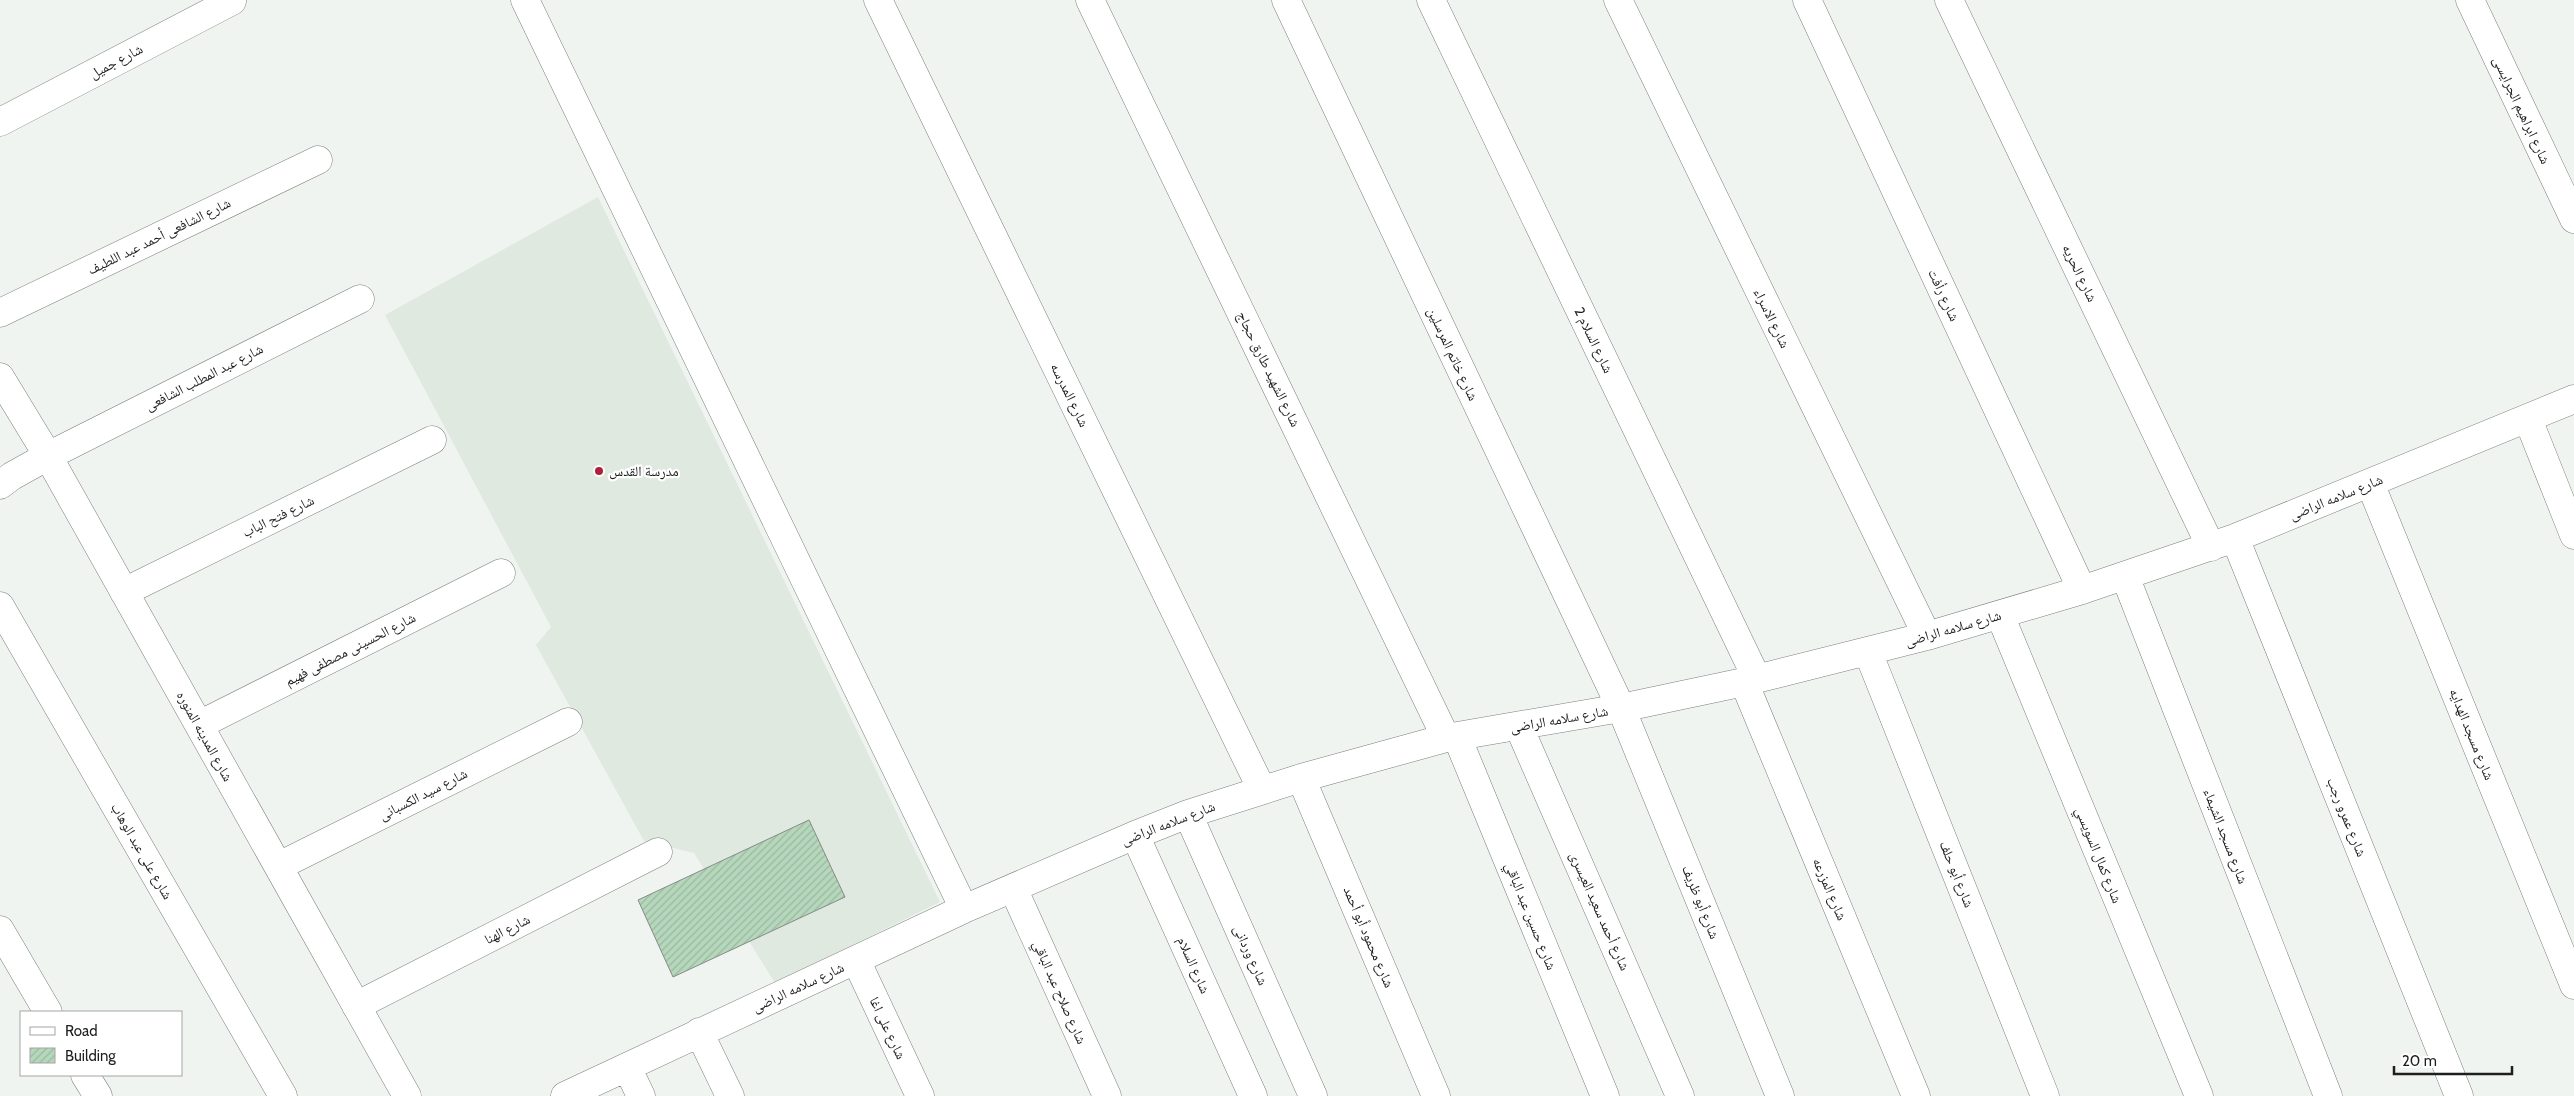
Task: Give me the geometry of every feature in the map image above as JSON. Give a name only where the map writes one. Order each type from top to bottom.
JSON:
[{"type":"street","points":[[525,0],[964,909]]},
{"type":"street","name":"شارع المدرسه","points":[[878,0],[1262,790]]},
{"type":"street","name":"شارع الشهيد طارق حجاج","points":[[1090,0],[1452,738]]},
{"type":"street","name":"شارع خاتم المرسلين","points":[[1286,0],[1621,708]]},
{"type":"street","name":"شارع السلام 2","points":[[1431,0],[1750,681]]},
{"type":"street","name":"شارع الاسراء","points":[[1618,0],[1927,636]]},
{"type":"street","name":"شارع رأفت","points":[[1807,0],[2082,590]]},
{"type":"street","name":"شارع الحريه","points":[[1949,0],[2223,542]]},
{"type":"street","name":"شارع ابراهيم الجرايسى","points":[[2470,0],[2574,219]]},
{"type":"street","name":"شارع جميل","points":[[0,122],[232,1]]},
{"type":"street","name":"شارع الشافعى أحمد عبد اللطيف","points":[[0,313],[318,160]]},
{"type":"street","name":"شارع عبد المطلب الشافعى","points":[[0,486],[12,476],[48,456],[360,299]]},
{"type":"street","name":"شارع المدينه المنوره","points":[[0,377],[48,456],[407,1096]]},
{"type":"street","name":"شارع سلامه الراضى","points":[[564,1096],[964,909],[1134,834],[1188,814],[1301,778],[1452,738],[1621,708],[1750,681],[1868,652],[2000,615],[2082,590],[2223,542],[2574,399]]},
{"type":"street","points":[[2528,418],[2574,535]]},
{"type":"street","name":"شارع فتح الباب","points":[[124,592],[432,440]]},
{"type":"street","name":"شارع مسجد الهدايه","points":[[2370,483],[2574,985]]},
{"type":"street","name":"شارع عمرو رجب","points":[[2223,542],[2460,1096]]},
{"type":"street","name":"شارع الحسينى مصطفى فهيم","points":[[199,725],[501,573]]},
{"type":"street","name":"شارع مسجد الشيماء","points":[[2124,576],[2328,1096]]},
{"type":"street","name":"شارع على عبد الوهاب","points":[[0,606],[283,1096]]},
{"type":"street","name":"شارع كمال السويسي","points":[[2000,615],[2199,1096]]},
{"type":"street","name":"شارع أبو حلف","points":[[1868,652],[2045,1096]]},
{"type":"street","name":"شارع المزرعه","points":[[1750,681],[1916,1096]]},
{"type":"street","name":"شارع أبو ظريف","points":[[1621,708],[1780,1096]]},
{"type":"street","name":"شارع سيد الكسبانى","points":[[279,866],[568,722]]},
{"type":"street","name":"شارع أحمد سعيد العيسرى","points":[[1519,727],[1680,1096]]},
{"type":"street","name":"شارع حسين عبد الباقي","points":[[1452,738],[1605,1096]]},
{"type":"street","name":"شارع محمود أبو أحمد","points":[[1301,778],[1436,1096]]},
{"type":"street","name":"شارع وردانى","points":[[1188,814],[1313,1096]]},
{"type":"street","name":"شارع السلام","points":[[1134,834],[1253,1096]]},
{"type":"street","name":"شارع الهنا","points":[[356,1006],[658,852]]},
{"type":"street","name":"شارع صلاح عبد الباقي","points":[[1013,888],[1108,1096]]},
{"type":"street","points":[[0,930],[47,1011]]},
{"type":"street","name":"شارع على اغا","points":[[856,960],[920,1096]]},
{"type":"street","points":[[700,1032],[730,1096]]},
{"type":"street","points":[[626,1067],[641,1096]]},
{"type":"street","points":[[86,1076],[98,1096]]},
{"type":"shaded area","name":"مدرسة القدس","points":[[598,197],[940,902],[775,983],[694,853],[644,841],[536,645],[551,627],[385,315]]},
{"type":"building","points":[[809,820],[845,897],[673,977],[638,900]]},
{"type":"place","name":"مدرسة القدس","points":[[599,471]]}]
